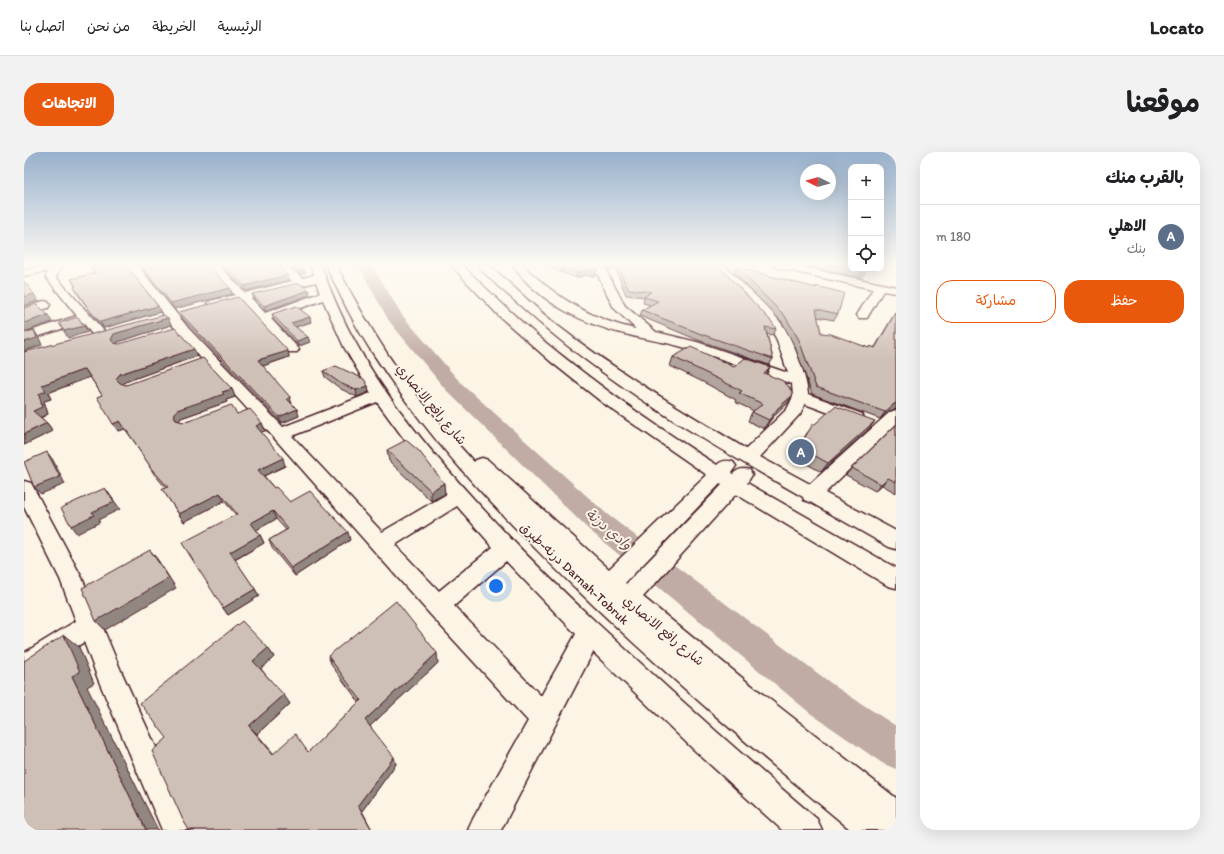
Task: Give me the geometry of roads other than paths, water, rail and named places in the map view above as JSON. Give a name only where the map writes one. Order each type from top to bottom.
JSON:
[{"type":"street","points":[[68,297],[99,334]]},
{"type":"street","points":[[157,297],[172,321],[202,361],[242,403],[280,435],[436,606],[544,718]]},
{"type":"street","points":[[199,308],[242,297],[292,349]]},
{"type":"street","points":[[262,318],[298,304],[304,297]]},
{"type":"street","points":[[332,297],[347,319],[353,352],[380,395],[429,460],[459,496],[558,602],[699,737],[806,830]]},
{"type":"street","name":"درنه-طبرق Darnah-Tobruk","points":[[332,297],[347,319],[439,435],[506,507],[618,591],[716,700],[876,830]]},
{"type":"street","name":"شارع رافع الانصاري","points":[[356,297],[375,330],[401,368],[431,406],[482,464],[618,591],[725,682],[896,818]]},
{"type":"street","points":[[486,297],[503,314],[562,364],[623,410],[896,579]]},
{"type":"street","points":[[496,297],[509,310],[576,364],[659,422],[730,475],[896,565]]},
{"type":"street","points":[[516,297],[536,315],[594,359],[671,411],[730,475],[811,495],[896,541]]},
{"type":"street","points":[[551,297],[580,315],[612,327],[682,343],[799,381]]},
{"type":"street","points":[[608,297],[612,311]]},
{"type":"street","points":[[618,591],[730,475],[794,412],[801,397],[799,381],[784,340],[776,325],[747,297]]},
{"type":"street","points":[[863,315],[874,297]]},
{"type":"street","points":[[298,304],[311,314]]},
{"type":"street","points":[[24,311],[44,305]]},
{"type":"street","points":[[580,315],[612,311],[653,336]]},
{"type":"street","points":[[24,338],[85,317]]},
{"type":"street","points":[[86,338],[114,330]]},
{"type":"street","points":[[576,364],[594,359]]},
{"type":"street","points":[[280,435],[380,395]]},
{"type":"street","points":[[801,397],[882,428]]},
{"type":"street","points":[[811,495],[896,415]]},
{"type":"street","points":[[24,488],[72,578],[111,679],[178,830]]},
{"type":"street","points":[[380,544],[459,496]]},
{"type":"street","points":[[436,606],[506,548]]},
{"type":"street","points":[[24,667],[90,625]]},
{"type":"street","points":[[484,830],[590,632]]},
{"type":"waterway","name":"وادي درنة","points":[[383,297],[395,317],[453,386],[598,522],[823,700],[896,749]]},
{"type":"place","name":"الاهلي","points":[[801,452]]}]
